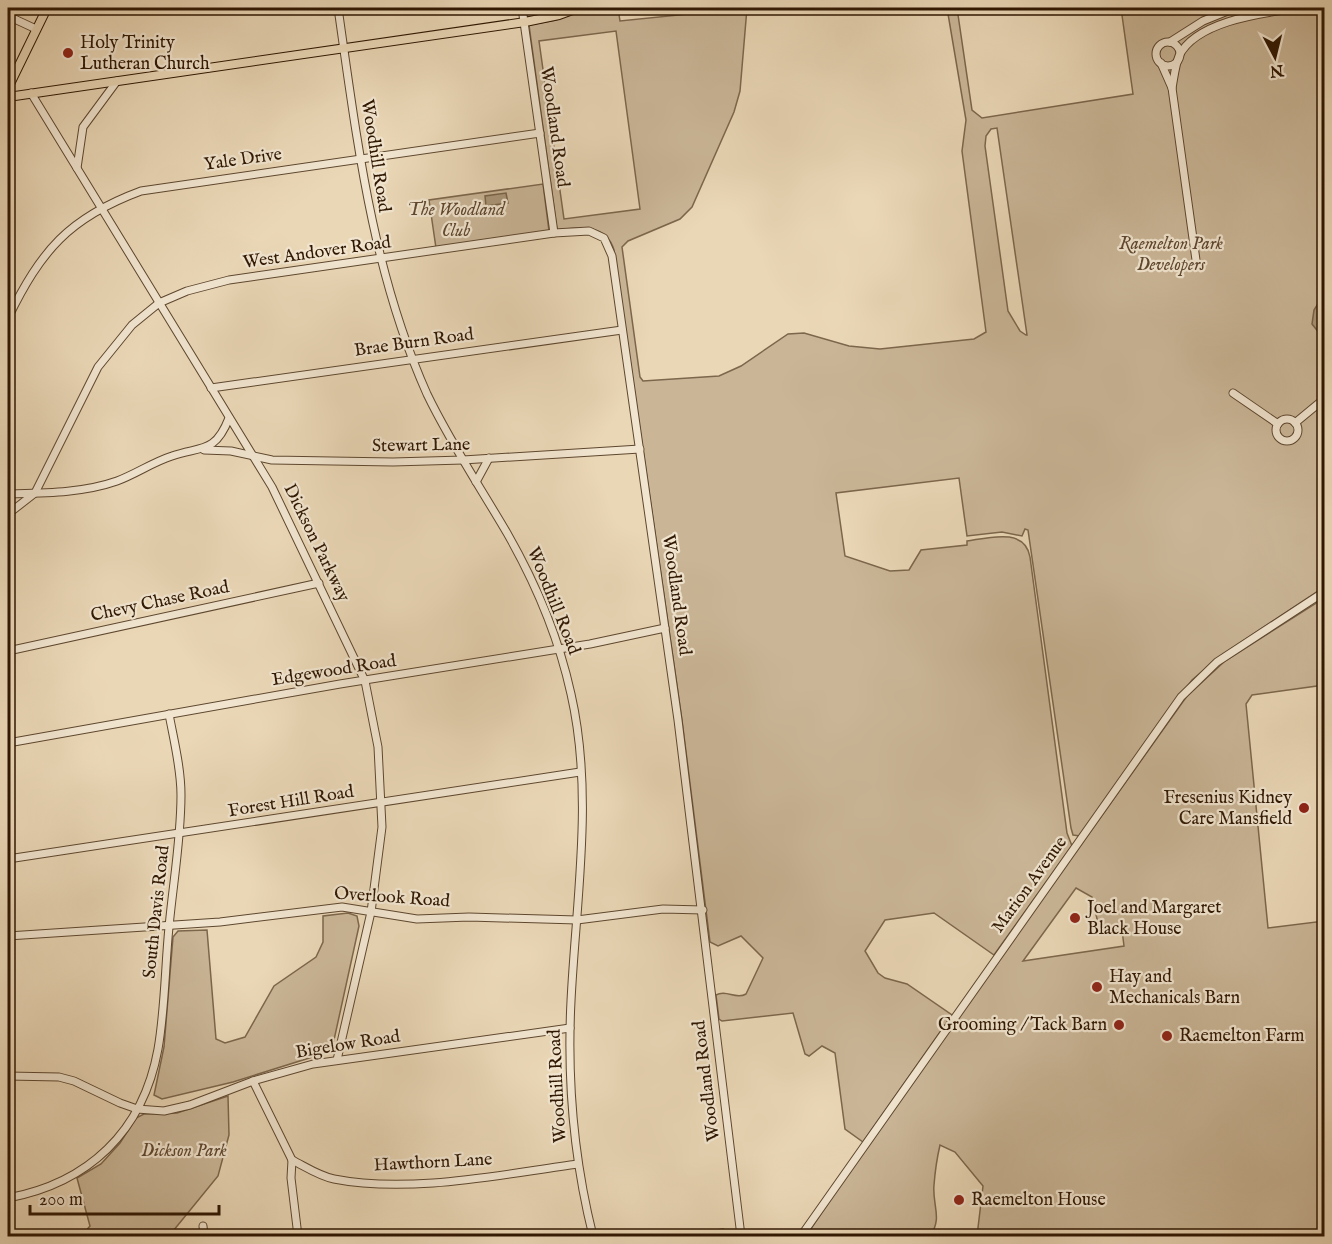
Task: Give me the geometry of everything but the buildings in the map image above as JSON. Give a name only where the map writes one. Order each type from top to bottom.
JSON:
[{"type":"main road","points":[[8,88],[47,8]]},
{"type":"main road","points":[[8,97],[525,22],[559,15],[578,8]]},
{"type":"street","name":"Woodhill Road","points":[[338,8],[359,158],[380,259],[412,358],[438,416],[528,574],[557,649],[573,704],[580,772],[582,833],[570,1028],[572,1093],[579,1164],[593,1236]]},
{"type":"street","name":"Woodland Road","points":[[522,8],[554,233],[590,231],[600,234],[607,242],[612,256],[703,910],[741,1236]]},
{"type":"street","points":[[1170,42],[1203,21],[1235,8]]},
{"type":"street","points":[[1161,63],[1172,65],[1194,40],[1230,21],[1297,8]]},
{"type":"street","points":[[8,16],[36,29]]},
{"type":"street","points":[[1172,88],[1179,57],[1177,46],[1164,42],[1157,49],[1157,58],[1172,88],[1196,261]]},
{"type":"street","points":[[77,168],[82,127],[117,81]]},
{"type":"street","name":"Dickson Parkway","points":[[32,93],[254,457],[319,583],[365,681],[378,747],[382,802],[377,875],[338,1060]]},
{"type":"street","name":"Yale Drive","points":[[8,318],[42,257],[76,223],[129,195],[152,188],[540,133]]},
{"type":"street","name":"West Andover Road","points":[[35,493],[98,367],[132,324],[159,303],[187,291],[229,280],[554,233]]},
{"type":"street","name":"Brae Burn Road","points":[[211,388],[622,330]]},
{"type":"street","points":[[1233,393],[1278,424]]},
{"type":"street","points":[[1295,423],[1324,399]]},
{"type":"street","points":[[204,450],[222,434],[230,418]]},
{"type":"street","points":[[1286,419],[1295,423],[1298,433],[1294,439],[1287,442],[1278,437],[1275,430],[1278,424],[1286,419]]},
{"type":"street","name":"Stewart Lane","points":[[8,494],[103,486],[134,475],[171,456],[204,450],[231,451],[254,457],[359,462],[463,460],[640,448]]},
{"type":"street","points":[[477,482],[489,458]]},
{"type":"street","points":[[8,514],[35,493]]},
{"type":"street","name":"Chevy Chase Road","points":[[8,651],[319,583]]},
{"type":"street","name":"Marion Avenue","points":[[801,1236],[1181,697],[1217,662],[1324,592]]},
{"type":"street","name":"Edgewood Road","points":[[8,743],[557,649],[665,628]]},
{"type":"street","name":"South Davis Road","points":[[8,1198],[42,1191],[89,1167],[110,1149],[136,1109],[149,1082],[158,1051],[179,834],[180,785],[169,714]]},
{"type":"street","name":"Forest Hill Road","points":[[8,859],[580,772]]},
{"type":"street","name":"Overlook Road","points":[[8,936],[220,922],[342,907],[417,919],[469,917],[577,920],[671,908],[703,910]]},
{"type":"street","name":"Bigelow Road","points":[[8,1076],[44,1075],[74,1080],[106,1097],[136,1109],[156,1111],[175,1109],[253,1081],[338,1060],[570,1028]]},
{"type":"street","points":[[253,1081],[292,1160],[291,1178],[298,1236]]},
{"type":"street","name":"Hawthorn Lane","points":[[292,1160],[334,1179],[387,1182],[451,1180],[579,1164]]},
{"type":"street","points":[[203,1226],[204,1236]]},
{"type":"green space","name":"Raemelton Park Developers","points":[[585,8],[618,8],[620,21],[747,8],[740,91],[734,112],[692,207],[680,219],[628,241],[622,247],[640,377],[643,381],[719,376],[741,366],[788,334],[804,333],[849,346],[880,349],[974,339],[986,332],[962,151],[966,120],[947,8],[957,8],[972,110],[982,118],[1133,94],[1121,8],[1324,8],[1324,587],[1223,654],[1192,680],[1080,836],[1073,835],[1071,828],[1028,530],[1025,529],[1022,536],[1002,532],[967,536],[959,478],[836,493],[845,556],[890,571],[909,570],[921,550],[967,545],[967,541],[995,537],[1013,538],[1021,541],[1027,548],[1067,833],[1072,846],[994,955],[934,913],[885,920],[865,951],[878,973],[885,978],[907,984],[952,1015],[863,1142],[845,1129],[835,1053],[822,1046],[809,1056],[805,1054],[793,1013],[722,1021],[719,1019],[716,995],[724,993],[742,996],[746,994],[763,958],[741,936],[718,946],[710,942],[682,720],[614,250],[610,241],[599,231],[583,228],[557,230],[529,25],[556,20]],"holes":[[[616,31],[640,209],[564,219],[539,41]],[[997,128],[1027,335],[1020,331],[1008,311],[985,146],[986,136],[991,129]]]},
{"type":"green space","name":"The Woodland Club","points":[[543,184],[549,231],[436,248],[429,200]]},
{"type":"green space","points":[[1324,598],[1324,644],[1322,649],[1324,685],[1252,695],[1246,704],[1268,928],[1324,921],[1324,1236],[977,1236],[983,1186],[955,1152],[940,1145],[934,1185],[936,1223],[930,1236],[806,1236],[867,1145],[1187,696],[1225,661]],"holes":[[[1076,888],[1092,897],[1100,932],[1122,930],[1124,946],[1023,961]]]},
{"type":"green space","points":[[348,913],[357,916],[359,926],[332,1049],[233,1082],[162,1099],[154,1095],[164,1047],[173,937],[178,931],[207,930],[216,1039],[225,1043],[245,1037],[274,986],[316,957],[323,942],[323,916]]},
{"type":"green space","name":"Dickson Park","points":[[228,1096],[229,1135],[218,1176],[169,1236],[81,1236],[90,1226],[77,1178],[101,1164],[120,1143],[136,1118],[144,1114],[177,1113]]},
{"type":"green space","points":[[723,1229],[736,1236],[675,1236]]},
{"type":"shaded area","points":[[506,193],[508,203],[486,206],[485,196]]},
{"type":"shaded area","points":[[1324,294],[1324,339],[1312,324],[1314,310]]},
{"type":"place","name":"Holy Trinity Lutheran Church","points":[[68,53]]},
{"type":"place","name":"Fresenius Kidney Care Mansfield","points":[[1304,808]]},
{"type":"place","name":"Joel and Margaret Black House","points":[[1075,918]]},
{"type":"place","name":"Hay and Mechanicals Barn","points":[[1097,987]]},
{"type":"place","name":"Grooming / Tack Barn","points":[[1119,1025]]},
{"type":"place","name":"Raemelton Farm","points":[[1167,1036]]},
{"type":"place","name":"Raemelton House","points":[[959,1200]]}]
